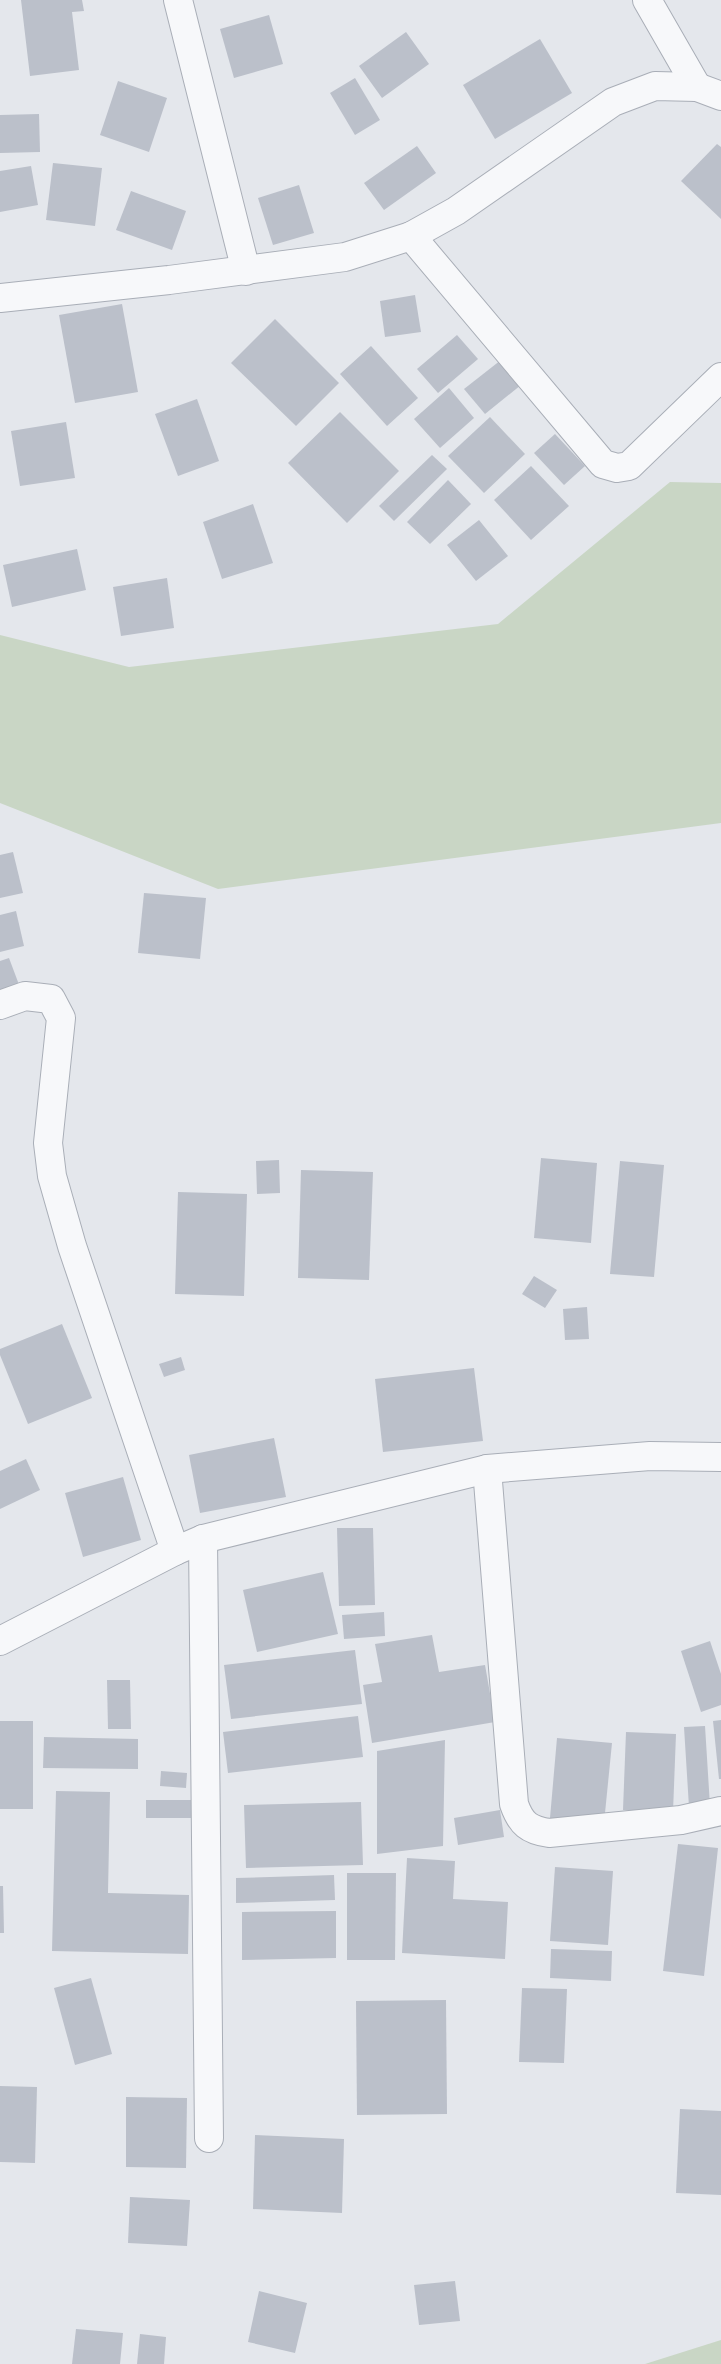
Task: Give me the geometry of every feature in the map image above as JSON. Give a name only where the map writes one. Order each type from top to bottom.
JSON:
[{"type":"street","points":[[178,0],[246,271]]},
{"type":"street","points":[[647,0],[709,92]]},
{"type":"street","points":[[0,298],[345,257],[411,236],[456,211],[613,102],[655,86],[709,92]]},
{"type":"street","points":[[411,236],[603,464],[617,468],[629,466],[721,377]]},
{"type":"street","points":[[0,1005],[25,996],[51,999],[61,1018],[48,1143],[52,1176],[77,1261],[175,1551]]},
{"type":"street","points":[[2,1636],[203,1539],[487,1469],[650,1456],[721,1457]]},
{"type":"street","points":[[487,1469],[514,1804],[520,1820],[532,1831],[549,1833],[681,1820],[721,1811]]},
{"type":"street","points":[[203,1539],[209,2138]]},
{"type":"green space","points":[[670,482],[721,483],[721,823],[218,889],[0,803],[0,635],[129,667],[498,624]]},
{"type":"green space","points":[[721,2340],[721,2364],[645,2364]]},
{"type":"building","points":[[21,0],[82,0],[84,11],[72,12],[79,70],[30,76]]},
{"type":"building","points":[[269,15],[283,64],[234,78],[220,29]]},
{"type":"building","points":[[406,32],[429,64],[382,98],[359,66]]},
{"type":"building","points":[[540,39],[572,93],[495,139],[463,85]]},
{"type":"building","points":[[355,78],[380,120],[355,135],[330,93]]},
{"type":"building","points":[[118,81],[167,98],[149,152],[100,135]]},
{"type":"building","points":[[39,114],[40,152],[0,153],[0,115]]},
{"type":"building","points":[[717,144],[721,147],[721,219],[681,181]]},
{"type":"building","points":[[417,146],[436,173],[384,210],[364,183]]},
{"type":"building","points":[[53,163],[102,168],[95,226],[46,220]]},
{"type":"building","points":[[31,166],[38,205],[0,212],[0,171]]},
{"type":"building","points":[[299,185],[314,233],[273,245],[258,198]]},
{"type":"building","points":[[131,191],[186,211],[172,250],[116,230]]},
{"type":"building","points":[[415,295],[421,332],[385,337],[380,301]]},
{"type":"building","points":[[122,304],[138,392],[75,403],[59,315]]},
{"type":"building","points":[[275,319],[339,383],[296,426],[231,363]]},
{"type":"building","points":[[457,335],[478,359],[438,393],[417,369]]},
{"type":"building","points":[[371,346],[418,398],[387,426],[340,374]]},
{"type":"building","points":[[501,360],[521,385],[485,414],[464,389]]},
{"type":"building","points":[[449,388],[474,418],[440,448],[414,419]]},
{"type":"building","points":[[197,399],[219,461],[178,476],[155,414]]},
{"type":"building","points":[[340,412],[399,471],[347,523],[288,463]]},
{"type":"building","points":[[490,417],[525,454],[484,493],[448,456]]},
{"type":"building","points":[[66,422],[75,478],[20,486],[11,431]]},
{"type":"building","points":[[555,434],[585,466],[564,485],[534,453]]},
{"type":"building","points":[[432,455],[447,469],[394,521],[379,506]]},
{"type":"building","points":[[531,466],[569,506],[531,540],[494,500]]},
{"type":"building","points":[[448,480],[471,504],[430,544],[407,522]]},
{"type":"building","points":[[253,504],[273,563],[222,579],[203,522]]},
{"type":"building","points":[[479,520],[508,556],[476,581],[447,545]]},
{"type":"building","points":[[77,549],[86,590],[12,607],[3,565]]},
{"type":"building","points":[[167,578],[174,628],[121,636],[113,587]]},
{"type":"building","points":[[13,852],[23,893],[0,898],[0,855]]},
{"type":"building","points":[[144,893],[206,898],[200,959],[138,953]]},
{"type":"building","points":[[16,911],[24,946],[0,952],[0,915]]},
{"type":"building","points":[[9,958],[21,990],[0,997],[0,961]]},
{"type":"building","points":[[541,1158],[597,1163],[591,1243],[534,1238]]},
{"type":"building","points":[[279,1160],[280,1193],[257,1194],[256,1161]]},
{"type":"building","points":[[620,1161],[664,1165],[654,1277],[610,1274]]},
{"type":"building","points":[[301,1170],[373,1172],[369,1280],[298,1278]]},
{"type":"building","points":[[178,1192],[247,1194],[244,1296],[175,1294]]},
{"type":"building","points":[[534,1276],[557,1290],[545,1308],[522,1294]]},
{"type":"building","points":[[587,1307],[589,1339],[565,1340],[563,1309]]},
{"type":"building","points":[[62,1324],[92,1398],[28,1424],[0,1349]]},
{"type":"building","points":[[181,1357],[185,1370],[164,1377],[159,1364]]},
{"type":"building","points":[[474,1368],[483,1441],[383,1452],[375,1379]]},
{"type":"building","points":[[274,1438],[286,1497],[200,1513],[189,1455]]},
{"type":"building","points":[[26,1459],[40,1490],[0,1509],[0,1471]]},
{"type":"building","points":[[123,1477],[141,1540],[83,1557],[65,1493]]},
{"type":"building","points":[[337,1528],[373,1528],[375,1605],[339,1606]]},
{"type":"building","points":[[323,1572],[338,1634],[257,1652],[243,1590]]},
{"type":"building","points":[[384,1612],[385,1636],[344,1639],[342,1615]]},
{"type":"building","points":[[432,1635],[439,1672],[485,1665],[495,1722],[372,1743],[363,1685],[382,1682],[375,1644]]},
{"type":"building","points":[[710,1641],[721,1674],[721,1705],[701,1712],[681,1651]]},
{"type":"building","points":[[355,1650],[362,1704],[231,1719],[224,1665]]},
{"type":"building","points":[[107,1680],[130,1680],[131,1729],[108,1729]]},
{"type":"building","points":[[358,1716],[363,1757],[228,1773],[223,1732]]},
{"type":"building","points":[[721,1720],[721,1779],[719,1779],[713,1721]]},
{"type":"building","points":[[0,1721],[33,1721],[33,1809],[0,1809]]},
{"type":"building","points":[[705,1726],[710,1806],[689,1807],[684,1727]]},
{"type":"building","points":[[626,1732],[676,1734],[673,1812],[623,1810]]},
{"type":"building","points":[[44,1737],[138,1739],[138,1769],[43,1768]]},
{"type":"building","points":[[557,1738],[612,1743],[604,1823],[550,1818]]},
{"type":"building","points":[[445,1740],[443,1846],[377,1854],[377,1751]]},
{"type":"building","points":[[161,1771],[187,1773],[186,1788],[160,1786]]},
{"type":"building","points":[[56,1791],[110,1792],[108,1893],[189,1895],[188,1954],[52,1951]]},
{"type":"building","points":[[146,1800],[192,1800],[193,1818],[146,1818]]},
{"type":"building","points":[[361,1802],[363,1865],[246,1868],[244,1805]]},
{"type":"building","points":[[500,1810],[504,1837],[458,1845],[454,1818]]},
{"type":"building","points":[[678,1844],[718,1848],[704,1976],[663,1971]]},
{"type":"building","points":[[407,1858],[455,1861],[453,1899],[508,1902],[505,1959],[402,1953]]},
{"type":"building","points":[[555,1867],[613,1871],[608,1945],[550,1941]]},
{"type":"building","points":[[347,1873],[396,1873],[395,1960],[347,1960]]},
{"type":"building","points":[[334,1875],[335,1900],[236,1903],[236,1878]]},
{"type":"building","points":[[0,1886],[3,1886],[4,1933],[0,1933]]},
{"type":"building","points":[[336,1911],[336,1958],[242,1960],[242,1912]]},
{"type":"building","points":[[551,1949],[612,1951],[611,1981],[550,1978]]},
{"type":"building","points":[[91,1978],[112,2054],[75,2065],[54,1988]]},
{"type":"building","points":[[522,1988],[567,1989],[564,2063],[519,2062]]},
{"type":"building","points":[[446,2000],[447,2114],[357,2115],[356,2001]]},
{"type":"building","points":[[0,2086],[37,2087],[35,2163],[0,2162]]},
{"type":"building","points":[[126,2097],[187,2098],[186,2168],[126,2167]]},
{"type":"building","points":[[680,2109],[721,2111],[721,2195],[676,2193]]},
{"type":"building","points":[[255,2135],[344,2139],[342,2213],[253,2209]]},
{"type":"building","points":[[130,2197],[190,2200],[187,2246],[128,2243]]},
{"type":"building","points":[[455,2281],[460,2321],[419,2325],[414,2285]]},
{"type":"building","points":[[259,2291],[307,2303],[295,2353],[248,2342]]},
{"type":"building","points":[[76,2329],[123,2333],[120,2364],[72,2364]]},
{"type":"building","points":[[140,2334],[166,2337],[164,2364],[137,2364]]}]
